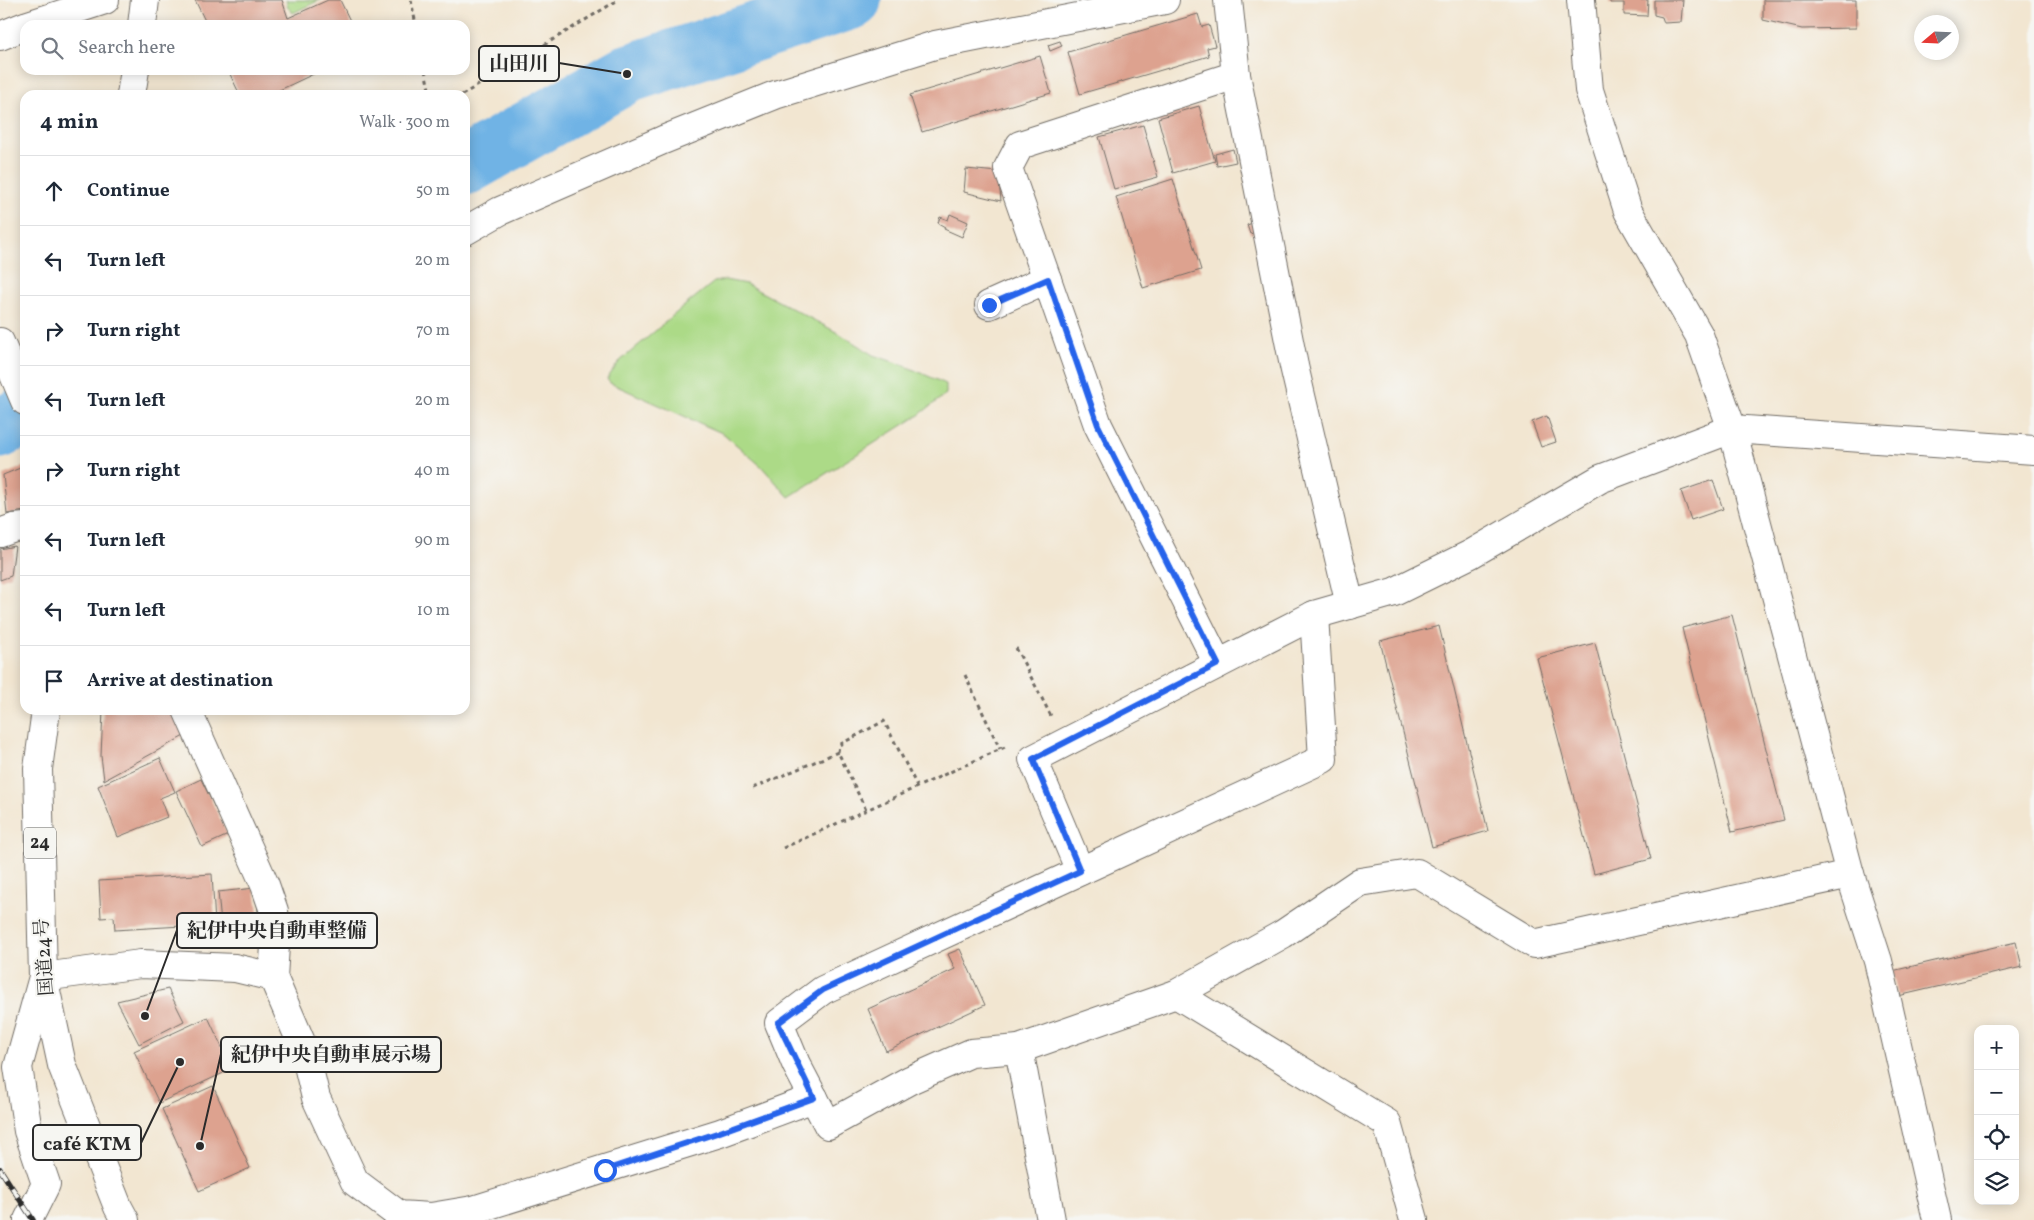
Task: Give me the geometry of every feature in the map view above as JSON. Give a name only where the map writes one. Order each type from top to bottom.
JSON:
[{"type":"main road","points":[[44,20],[105,0]]},
{"type":"main road","points":[[143,20],[145,0]]},
{"type":"main road","points":[[470,228],[500,211],[554,187],[775,95],[935,45],[1165,0]]},
{"type":"main road","points":[[1228,0],[1236,75],[1294,366],[1350,605]]},
{"type":"main road","points":[[1581,0],[1588,90],[1628,211],[1698,335],[1732,429],[1850,874],[1878,961],[1937,1220]]},
{"type":"main road","points":[[0,36],[20,28]]},
{"type":"main road","points":[[132,90],[134,75]]},
{"type":"main road","points":[[1218,664],[1098,425],[1008,168],[1020,145],[1236,75]]},
{"type":"main road","points":[[989,305],[1048,279]]},
{"type":"main road","points":[[0,342],[20,390]]},
{"type":"main road","points":[[1080,871],[1033,759],[1314,615],[1394,592],[1471,554],[1600,479],[1732,429],[2034,450]]},
{"type":"main road","points":[[0,533],[20,528]]},
{"type":"main road","points":[[1314,615],[1323,758],[823,990],[778,1023],[828,1125],[910,1080],[971,1053],[1019,1049],[1176,994],[1283,934],[1360,882],[1417,873],[1534,944],[1850,874]]},
{"type":"main road","name":"国道24号","points":[[45,715],[38,769],[43,977],[62,1065],[118,1207],[125,1220]]},
{"type":"main road","points":[[189,715],[265,884],[274,911],[276,930],[273,977],[304,1049],[316,1098],[355,1182],[400,1215],[431,1217],[473,1210],[711,1135],[814,1098]]},
{"type":"main road","points":[[28,1220],[46,1184],[28,1131],[18,1068],[43,977],[141,964],[235,968],[273,977]]},
{"type":"main road","points":[[1176,994],[1387,1123],[1414,1220]]},
{"type":"main road","points":[[1019,1049],[1051,1220]]},
{"type":"path","points":[[411,0],[415,20]]},
{"type":"path","points":[[470,90],[618,0]]},
{"type":"path","points":[[426,75],[429,90]]},
{"type":"path","points":[[1016,648],[1055,724]]},
{"type":"path","points":[[965,675],[1000,749]]},
{"type":"path","points":[[866,810],[838,752],[839,745],[884,721],[918,786]]},
{"type":"path","points":[[782,848],[1008,746]]},
{"type":"path","points":[[753,788],[838,752]]},
{"type":"green space","points":[[286,0],[320,0],[293,13],[288,8]]},
{"type":"green space","points":[[725,280],[746,284],[840,334],[873,355],[903,365],[946,384],[946,394],[919,415],[789,497],[761,466],[724,434],[610,383],[607,379],[619,362],[683,307],[714,282]]},
{"type":"building","points":[[195,0],[282,0],[288,18],[328,0],[340,0],[350,20],[205,20]]},
{"type":"building","points":[[1610,0],[1648,0],[1647,16],[1624,15],[1624,3],[1610,3]]},
{"type":"building","points":[[1654,0],[1683,0],[1681,22],[1664,23],[1662,17],[1654,15]]},
{"type":"building","points":[[1763,0],[1856,0],[1856,28],[1802,29],[1763,20]]},
{"type":"building","points":[[1198,14],[1202,27],[1209,25],[1215,46],[1207,48],[1209,56],[1080,94],[1068,52]]},
{"type":"building","points":[[1060,41],[1062,46],[1050,51],[1048,45]]},
{"type":"building","points":[[1040,56],[1051,93],[922,132],[910,95]]},
{"type":"building","points":[[230,75],[311,75],[280,90],[238,90]]},
{"type":"building","points":[[1199,106],[1215,161],[1173,173],[1158,118]]},
{"type":"building","points":[[1143,125],[1158,177],[1114,189],[1099,137]]},
{"type":"building","points":[[1233,149],[1236,162],[1217,166],[1215,154]]},
{"type":"building","points":[[966,169],[998,172],[1001,201],[964,192]]},
{"type":"building","points":[[1173,179],[1201,270],[1143,288],[1116,197]]},
{"type":"building","points":[[950,214],[968,222],[962,237],[944,229],[945,227],[938,223],[940,217],[948,220]]},
{"type":"building","points":[[1255,222],[1258,231],[1250,234],[1247,225]]},
{"type":"building","points":[[1547,416],[1556,442],[1541,447],[1532,422]]},
{"type":"building","points":[[20,468],[20,512],[7,514],[3,475]]},
{"type":"building","points":[[1713,480],[1723,509],[1691,520],[1681,491]]},
{"type":"building","points":[[15,546],[11,576],[0,580],[0,549]]},
{"type":"building","points":[[1732,615],[1784,820],[1732,832],[1682,628]]},
{"type":"building","points":[[1439,626],[1488,831],[1432,847],[1380,641]]},
{"type":"building","points":[[1595,643],[1651,859],[1594,874],[1537,658]]},
{"type":"building","points":[[103,715],[175,715],[184,736],[104,780],[101,756]]},
{"type":"building","points":[[160,758],[175,792],[160,798],[167,817],[118,837],[98,786]]},
{"type":"building","points":[[201,779],[228,835],[202,847],[176,791]]},
{"type":"building","points":[[212,874],[215,924],[115,930],[114,917],[101,918],[99,881]]},
{"type":"building","points":[[255,888],[259,919],[221,924],[218,892]]},
{"type":"building","points":[[2016,942],[2022,967],[1898,996],[1892,971]]},
{"type":"building","points":[[960,949],[985,1005],[886,1051],[868,1009],[955,969],[948,954]]},
{"type":"building","points":[[168,989],[184,1021],[139,1044],[117,1001]]},
{"type":"building","points":[[208,1017],[232,1069],[159,1103],[134,1051]]},
{"type":"building","points":[[213,1086],[250,1168],[199,1191],[162,1109]]},
{"type":"waterway","points":[[470,163],[627,74],[852,0]]},
{"type":"waterway","points":[[0,429],[20,417]]},
{"type":"railway","points":[[0,1169],[33,1220]]},
{"type":"place","name":"山田川","points":[[627,74]]},
{"type":"place","name":"紀伊中央自動車整備","points":[[145,1016]]},
{"type":"place","name":"café KTM","points":[[180,1062]]},
{"type":"place","name":"紀伊中央自動車展示場","points":[[200,1146]]},
{"type":"route","points":[[605,1170],[771,1115],[814,1098],[796,1064],[778,1023],[823,990],[1080,871],[1033,759],[1218,664],[1098,425],[1048,279],[989,305]]}]
